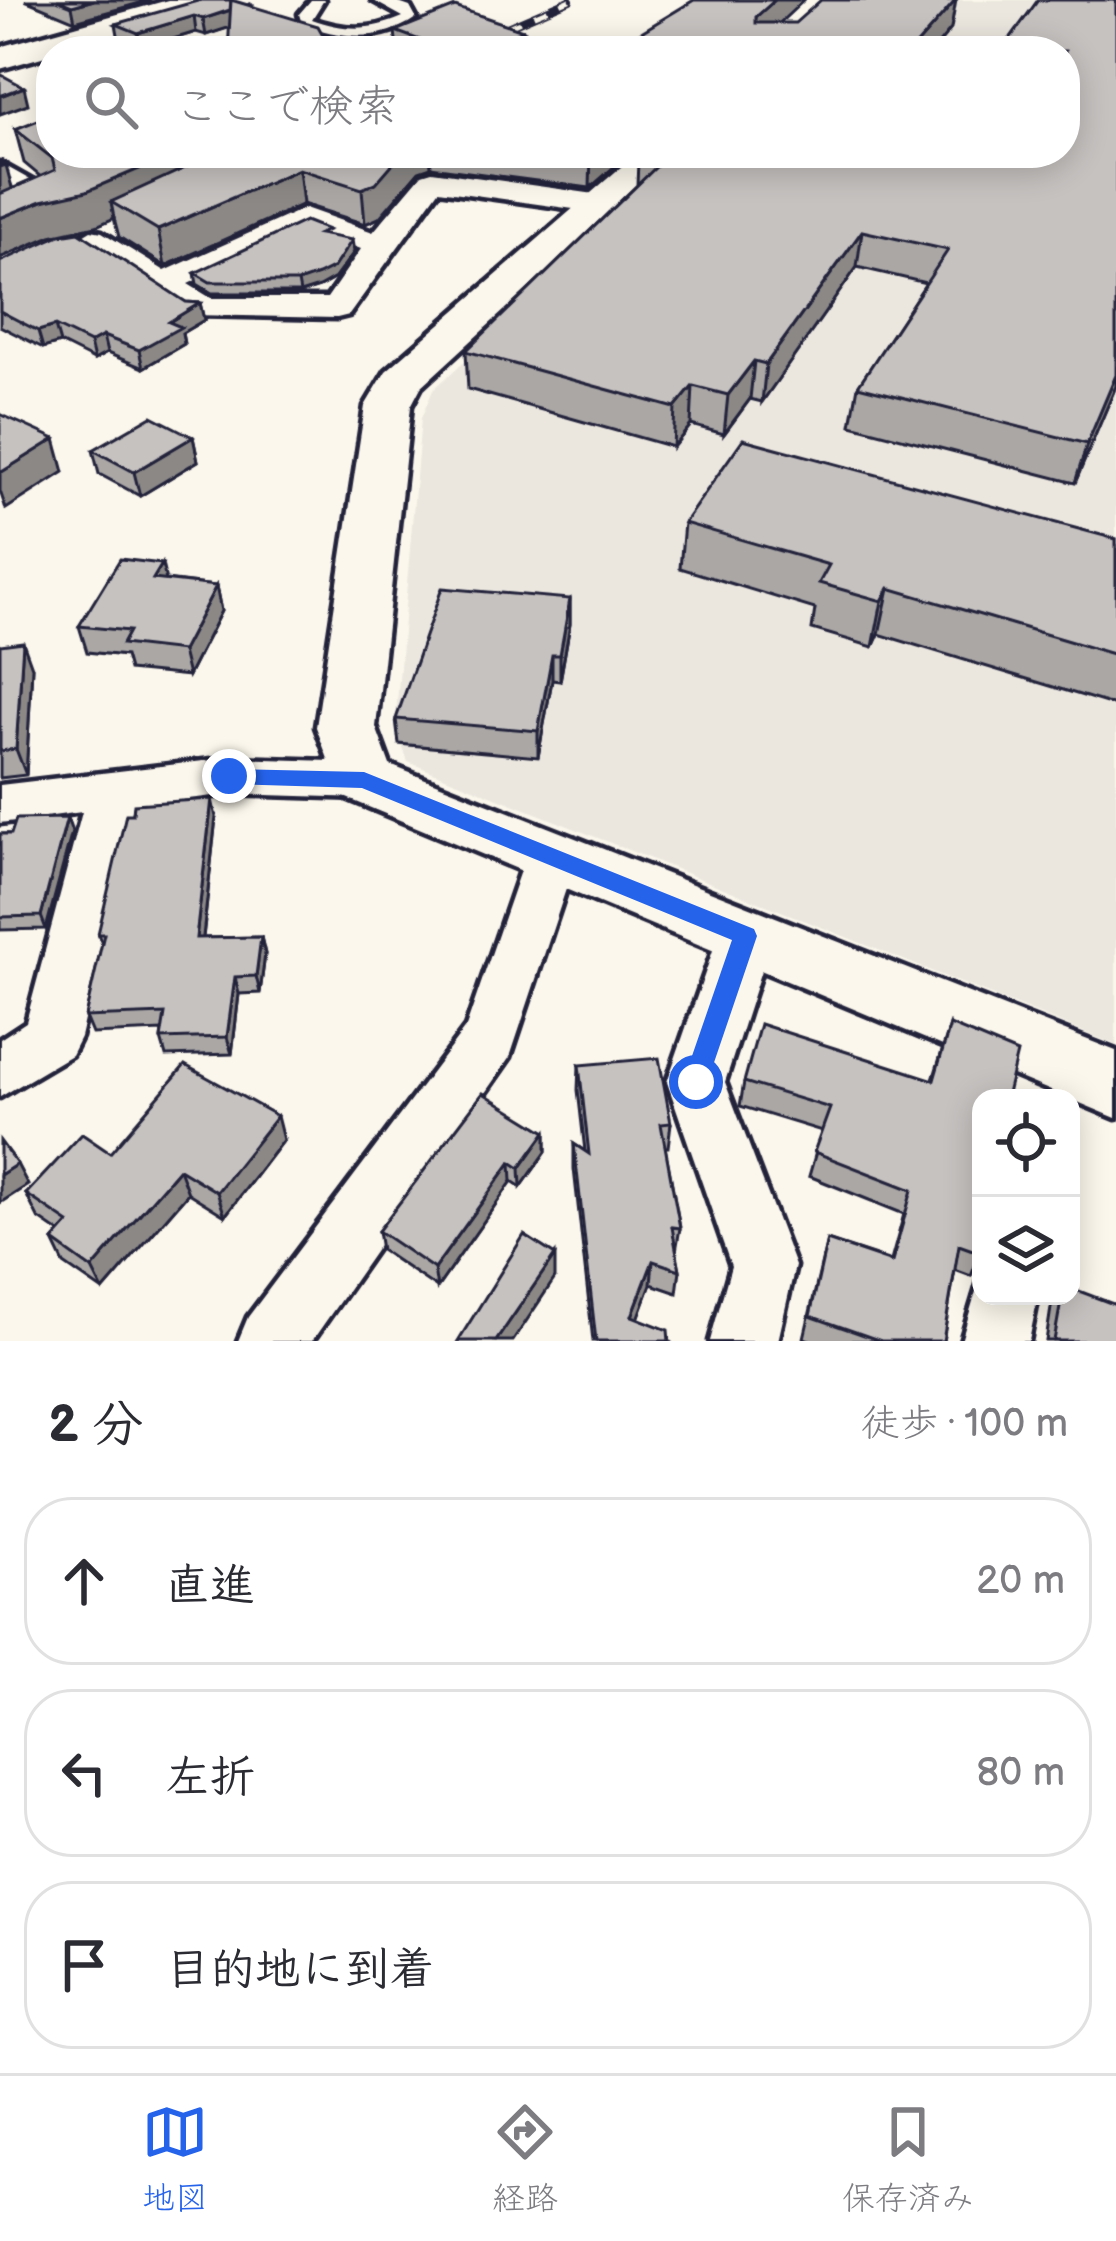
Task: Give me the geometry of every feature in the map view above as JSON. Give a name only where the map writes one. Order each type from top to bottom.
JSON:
[{"type":"main road","points":[[78,36],[205,0]]},
{"type":"main road","points":[[0,58],[36,48]]},
{"type":"street","points":[[364,780],[346,727],[388,406],[402,380],[642,168]]},
{"type":"street","points":[[0,172],[47,201],[0,221]]},
{"type":"street","points":[[93,237],[204,308],[337,308],[379,245],[432,180],[602,204]]},
{"type":"street","points":[[162,284],[305,217],[379,245]]},
{"type":"street","points":[[0,804],[229,776],[364,780],[746,936],[1058,1081],[1116,1085]]},
{"type":"street","points":[[0,1071],[51,1037],[112,792]]},
{"type":"street","points":[[272,1341],[490,1039],[550,859]]},
{"type":"street","points":[[744,1341],[763,1266],[696,1082],[746,936]]},
{"type":"street","points":[[995,1341],[1003,1305]]},
{"type":"lane","points":[[318,0],[305,14],[307,21],[338,34],[368,34],[410,18],[406,10],[378,0]]},
{"type":"shaded area","points":[[852,0],[1116,0],[1116,1045],[408,762],[395,726],[421,418],[433,390],[673,168],[1080,168],[1080,36],[814,36]]},
{"type":"building","points":[[57,0],[94,0],[72,6]]},
{"type":"building","points":[[201,0],[231,0],[230,10],[138,33],[116,24]]},
{"type":"building","points":[[231,0],[318,26],[324,36],[229,36]]},
{"type":"building","points":[[694,0],[775,0],[756,17],[756,23],[795,23],[821,0],[956,0],[924,36],[635,36]]},
{"type":"building","points":[[1038,0],[1116,0],[1116,375],[1087,444],[858,386],[948,250],[862,231],[766,364],[754,361],[728,395],[693,386],[675,408],[466,351],[655,168],[1080,168],[1080,36],[1012,36]]},
{"type":"building","points":[[455,7],[523,30],[510,36],[409,36],[395,31]]},
{"type":"building","points":[[0,74],[24,87],[0,96]]},
{"type":"building","points":[[36,121],[36,145],[15,129]]},
{"type":"building","points":[[141,168],[0,218],[0,194],[55,170]]},
{"type":"building","points":[[185,168],[389,168],[376,183],[362,189],[299,169],[158,230],[111,202]]},
{"type":"building","points":[[305,221],[328,230],[319,234],[352,240],[334,267],[298,282],[210,282],[195,273]]},
{"type":"building","points":[[79,232],[186,302],[200,303],[169,322],[181,327],[139,350],[103,336],[90,343],[55,326],[38,331],[0,311],[0,262],[60,235]]},
{"type":"building","points":[[0,414],[55,439],[0,473]]},
{"type":"building","points":[[152,416],[193,437],[134,472],[93,450]]},
{"type":"building","points":[[743,439],[1116,539],[1116,655],[889,588],[882,601],[819,583],[829,565],[684,523]]},
{"type":"building","points":[[120,559],[162,564],[153,579],[216,586],[182,651],[122,644],[129,631],[79,626]]},
{"type":"building","points":[[442,588],[570,599],[560,655],[552,655],[538,731],[396,719]]},
{"type":"building","points":[[23,642],[16,749],[0,751],[0,645]]},
{"type":"building","points":[[212,799],[196,938],[261,937],[256,976],[235,977],[227,1037],[161,1039],[165,1014],[85,1017],[104,934],[98,934],[126,814],[133,814],[134,804]]},
{"type":"building","points":[[67,818],[41,916],[0,917],[0,834],[11,834],[16,819]]},
{"type":"building","points":[[760,1024],[934,1080],[950,1025],[1017,1053],[1008,1089],[972,1089],[972,1250],[959,1245],[943,1341],[881,1341],[810,1316],[827,1240],[892,1262],[912,1190],[814,1152],[830,1108],[744,1082]]},
{"type":"building","points":[[659,1058],[671,1123],[661,1124],[680,1228],[672,1227],[680,1270],[653,1261],[632,1316],[668,1330],[669,1341],[596,1341],[574,1144],[589,1154],[579,1065]]},
{"type":"building","points":[[185,1065],[277,1116],[217,1192],[179,1169],[92,1269],[53,1241],[69,1223],[26,1194],[82,1134],[110,1153]]},
{"type":"building","points":[[483,1093],[546,1132],[520,1168],[511,1162],[434,1269],[378,1231]]},
{"type":"building","points":[[0,1141],[17,1164],[0,1175]]},
{"type":"building","points":[[524,1235],[555,1255],[496,1341],[458,1341]]},
{"type":"building","points":[[1080,1291],[1116,1305],[1116,1341],[1054,1341],[1060,1305],[1080,1305]]},
{"type":"railway","points":[[486,36],[570,0]]},
{"type":"route","points":[[229,776],[364,780],[746,936],[696,1082]]}]
